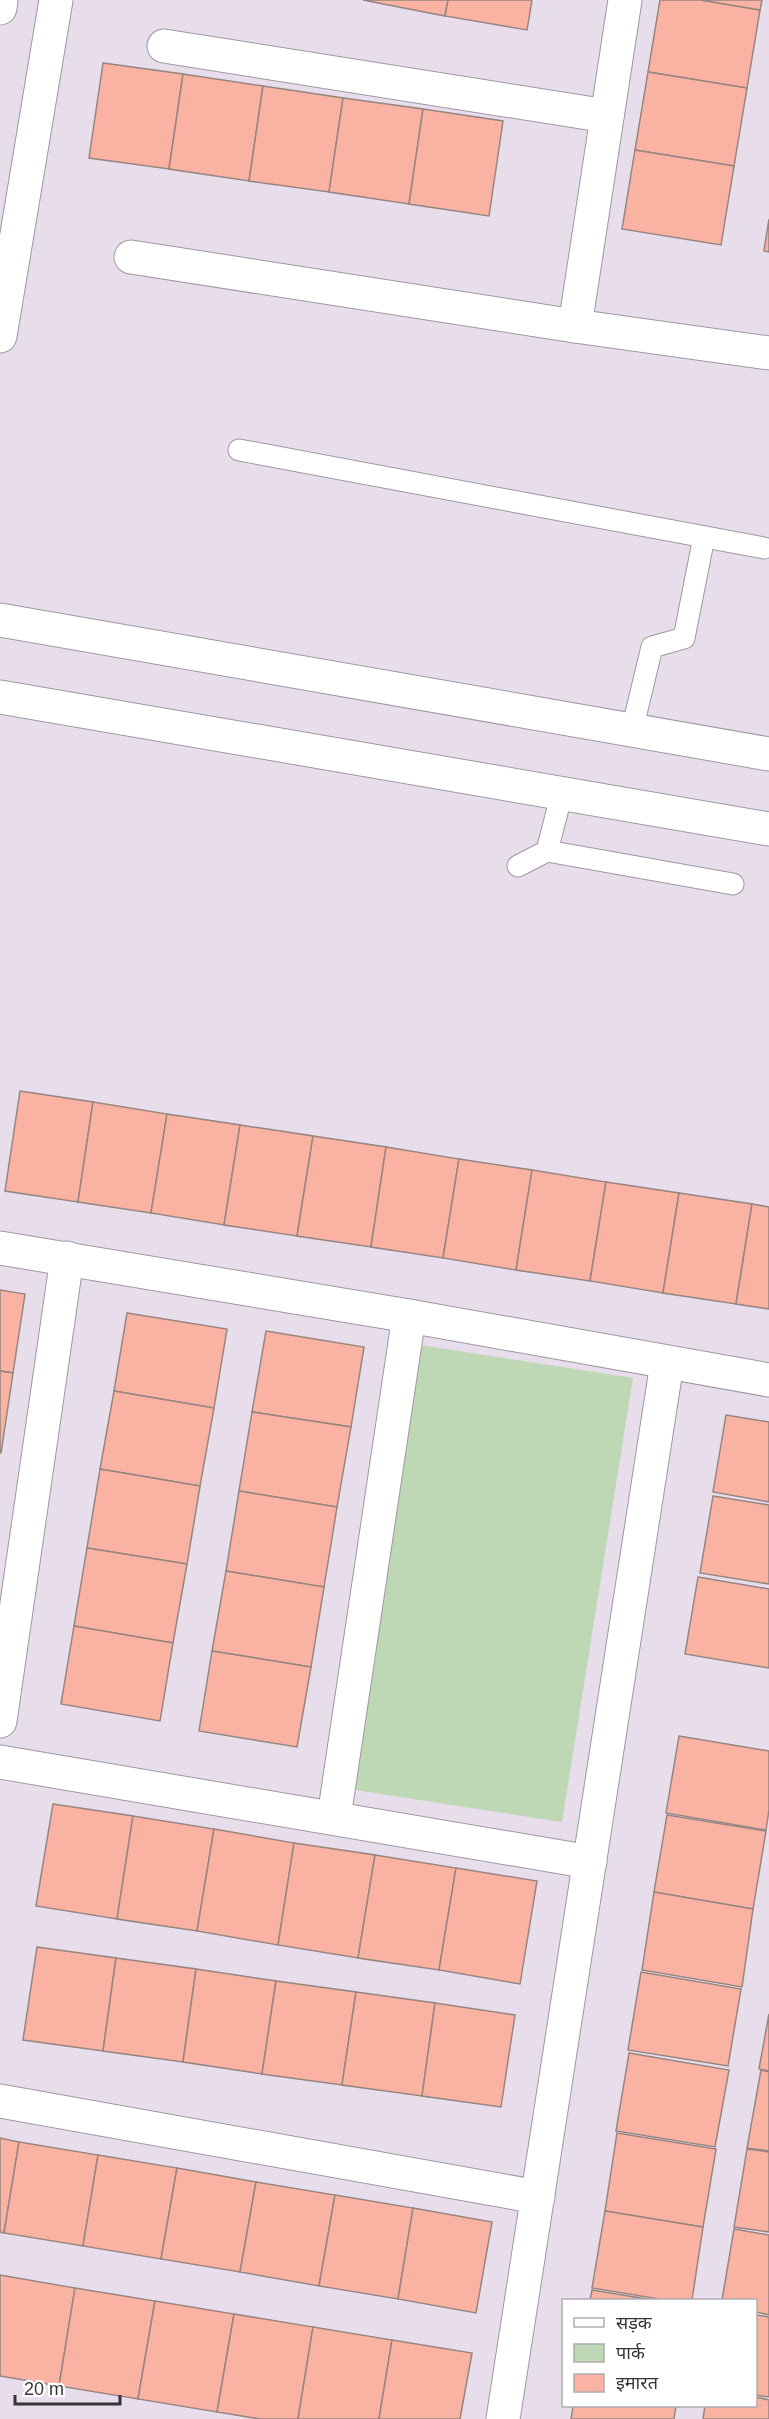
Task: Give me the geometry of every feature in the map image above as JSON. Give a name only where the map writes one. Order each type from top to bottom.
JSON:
[{"type":"street","points":[[0,8],[1,0]]},
{"type":"street","points":[[0,336],[4,285],[56,0]]},
{"type":"street","points":[[575,326],[625,0]]},
{"type":"street","points":[[164,46],[607,116]]},
{"type":"street","points":[[131,257],[575,326],[769,353]]},
{"type":"street","points":[[0,620],[769,754]]},
{"type":"street","points":[[0,697],[769,829]]},
{"type":"street","points":[[0,1248],[410,1316],[769,1380]]},
{"type":"street","points":[[0,1721],[67,1258]]},
{"type":"street","points":[[334,1817],[410,1316]]},
{"type":"street","points":[[503,2419],[667,1363]]},
{"type":"street","points":[[0,1762],[590,1862]]},
{"type":"street","points":[[0,2101],[538,2197]]},
{"type":"lane","points":[[238,450],[764,548]]},
{"type":"lane","points":[[632,730],[652,647],[684,638],[704,537]]},
{"type":"lane","points":[[547,851],[562,794]]},
{"type":"lane","points":[[518,866],[547,851],[734,884]]},
{"type":"green space","points":[[420,1345],[633,1378],[562,1822],[349,1789]]},
{"type":"building","points":[[363,0],[448,0],[445,16]]},
{"type":"building","points":[[448,0],[532,0],[527,30],[445,16]]},
{"type":"building","points":[[660,0],[701,0],[760,10],[747,88],[648,72]]},
{"type":"building","points":[[701,0],[762,0],[760,10]]},
{"type":"building","points":[[103,63],[183,74],[169,169],[89,158]]},
{"type":"building","points":[[648,72],[747,88],[734,166],[635,150]]},
{"type":"building","points":[[183,74],[263,86],[249,181],[169,169]]},
{"type":"building","points":[[263,86],[343,98],[329,192],[249,181]]},
{"type":"building","points":[[343,98],[423,109],[409,204],[329,192]]},
{"type":"building","points":[[423,109],[503,121],[489,216],[409,204]]},
{"type":"building","points":[[635,150],[734,166],[721,245],[622,229]]},
{"type":"building","points":[[769,219],[769,252],[764,251]]},
{"type":"building","points":[[20,1091],[93,1102],[78,1202],[5,1191]]},
{"type":"building","points":[[93,1102],[167,1114],[151,1213],[78,1202]]},
{"type":"building","points":[[167,1114],[240,1125],[224,1225],[151,1213]]},
{"type":"building","points":[[240,1125],[313,1136],[297,1236],[224,1225]]},
{"type":"building","points":[[313,1136],[386,1147],[371,1247],[297,1236]]},
{"type":"building","points":[[386,1147],[459,1159],[443,1258],[371,1247]]},
{"type":"building","points":[[459,1159],[532,1170],[516,1270],[443,1258]]},
{"type":"building","points":[[532,1170],[606,1182],[590,1281],[516,1270]]},
{"type":"building","points":[[606,1182],[679,1193],[663,1293],[590,1281]]},
{"type":"building","points":[[679,1193],[752,1204],[736,1304],[663,1293]]},
{"type":"building","points":[[752,1204],[769,1207],[769,1309],[736,1304]]},
{"type":"building","points":[[0,1290],[25,1294],[13,1373],[0,1371]]},
{"type":"building","points":[[127,1313],[227,1329],[214,1408],[114,1391]]},
{"type":"building","points":[[266,1331],[364,1347],[351,1427],[252,1412]]},
{"type":"building","points":[[0,1371],[13,1373],[1,1453],[0,1453]]},
{"type":"building","points":[[114,1391],[214,1408],[200,1486],[100,1469]]},
{"type":"building","points":[[252,1412],[351,1427],[337,1507],[239,1491]]},
{"type":"building","points":[[726,1415],[769,1422],[769,1502],[713,1492]]},
{"type":"building","points":[[100,1469],[200,1486],[187,1564],[87,1548]]},
{"type":"building","points":[[239,1491],[337,1507],[324,1587],[226,1571]]},
{"type":"building","points":[[713,1496],[769,1505],[769,1584],[700,1573]]},
{"type":"building","points":[[87,1548],[187,1564],[173,1643],[74,1626]]},
{"type":"building","points":[[226,1571],[324,1587],[311,1667],[212,1651]]},
{"type":"building","points":[[698,1577],[769,1589],[769,1668],[685,1654]]},
{"type":"building","points":[[74,1626],[173,1643],[160,1721],[61,1704]]},
{"type":"building","points":[[212,1651],[311,1667],[297,1747],[199,1731]]},
{"type":"building","points":[[679,1736],[769,1751],[769,1810],[766,1830],[666,1813]]},
{"type":"building","points":[[53,1804],[133,1816],[117,1919],[36,1906]]},
{"type":"building","points":[[667,1815],[766,1831],[753,1909],[654,1892]]},
{"type":"building","points":[[133,1816],[214,1829],[197,1931],[117,1919]]},
{"type":"building","points":[[214,1829],[294,1843],[278,1945],[197,1931]]},
{"type":"building","points":[[294,1843],[375,1855],[358,1958],[278,1945]]},
{"type":"building","points":[[375,1855],[456,1868],[439,1970],[358,1958]]},
{"type":"building","points":[[456,1868],[537,1881],[520,1984],[439,1970]]},
{"type":"building","points":[[654,1892],[753,1909],[742,1987],[642,1970]]},
{"type":"building","points":[[37,1947],[116,1958],[103,2051],[23,2040]]},
{"type":"building","points":[[116,1958],[196,1969],[183,2062],[103,2051]]},
{"type":"building","points":[[196,1969],[276,1981],[262,2074],[183,2062]]},
{"type":"building","points":[[641,1972],[741,1989],[728,2066],[628,2050]]},
{"type":"building","points":[[276,1981],[356,1992],[342,2085],[262,2074]]},
{"type":"building","points":[[356,1992],[435,2003],[422,2096],[342,2085]]},
{"type":"building","points":[[435,2003],[515,2015],[501,2107],[422,2096]]},
{"type":"building","points":[[769,2014],[769,2071],[759,2069]]},
{"type":"building","points":[[629,2053],[729,2070],[715,2147],[616,2131]]},
{"type":"building","points":[[761,2070],[769,2072],[769,2151],[747,2148]]},
{"type":"building","points":[[617,2133],[716,2149],[703,2227],[605,2211]]},
{"type":"building","points":[[0,2138],[19,2142],[4,2233],[0,2232]]},
{"type":"building","points":[[19,2142],[98,2155],[83,2246],[4,2233]]},
{"type":"building","points":[[747,2149],[769,2152],[769,2232],[734,2227]]},
{"type":"building","points":[[98,2155],[177,2168],[161,2259],[83,2246]]},
{"type":"building","points":[[177,2168],[256,2182],[240,2272],[161,2259]]},
{"type":"building","points":[[256,2182],[335,2195],[319,2286],[240,2272]]},
{"type":"building","points":[[335,2195],[413,2208],[398,2299],[319,2286]]},
{"type":"building","points":[[413,2208],[492,2222],[476,2313],[398,2299]]},
{"type":"building","points":[[605,2211],[703,2227],[692,2299],[659,2299],[592,2288]]},
{"type":"building","points":[[734,2229],[769,2235],[769,2315],[757,2312],[757,2299],[722,2299]]},
{"type":"building","points":[[0,2275],[75,2288],[59,2386],[0,2376]]},
{"type":"building","points":[[75,2288],[155,2301],[138,2399],[59,2386]]},
{"type":"building","points":[[592,2290],[647,2299],[590,2299]]},
{"type":"building","points":[[155,2301],[234,2314],[217,2412],[138,2399]]},
{"type":"building","points":[[234,2314],[313,2327],[298,2419],[260,2419],[217,2412]]},
{"type":"building","points":[[757,2315],[769,2317],[769,2397],[757,2395]]},
{"type":"building","points":[[313,2327],[392,2340],[379,2419],[298,2419]]},
{"type":"building","points":[[392,2340],[472,2353],[460,2419],[379,2419]]},
{"type":"building","points":[[757,2397],[769,2400],[769,2419],[703,2419],[705,2407],[757,2407]]},
{"type":"building","points":[[573,2407],[676,2407],[674,2419],[571,2419]]}]
